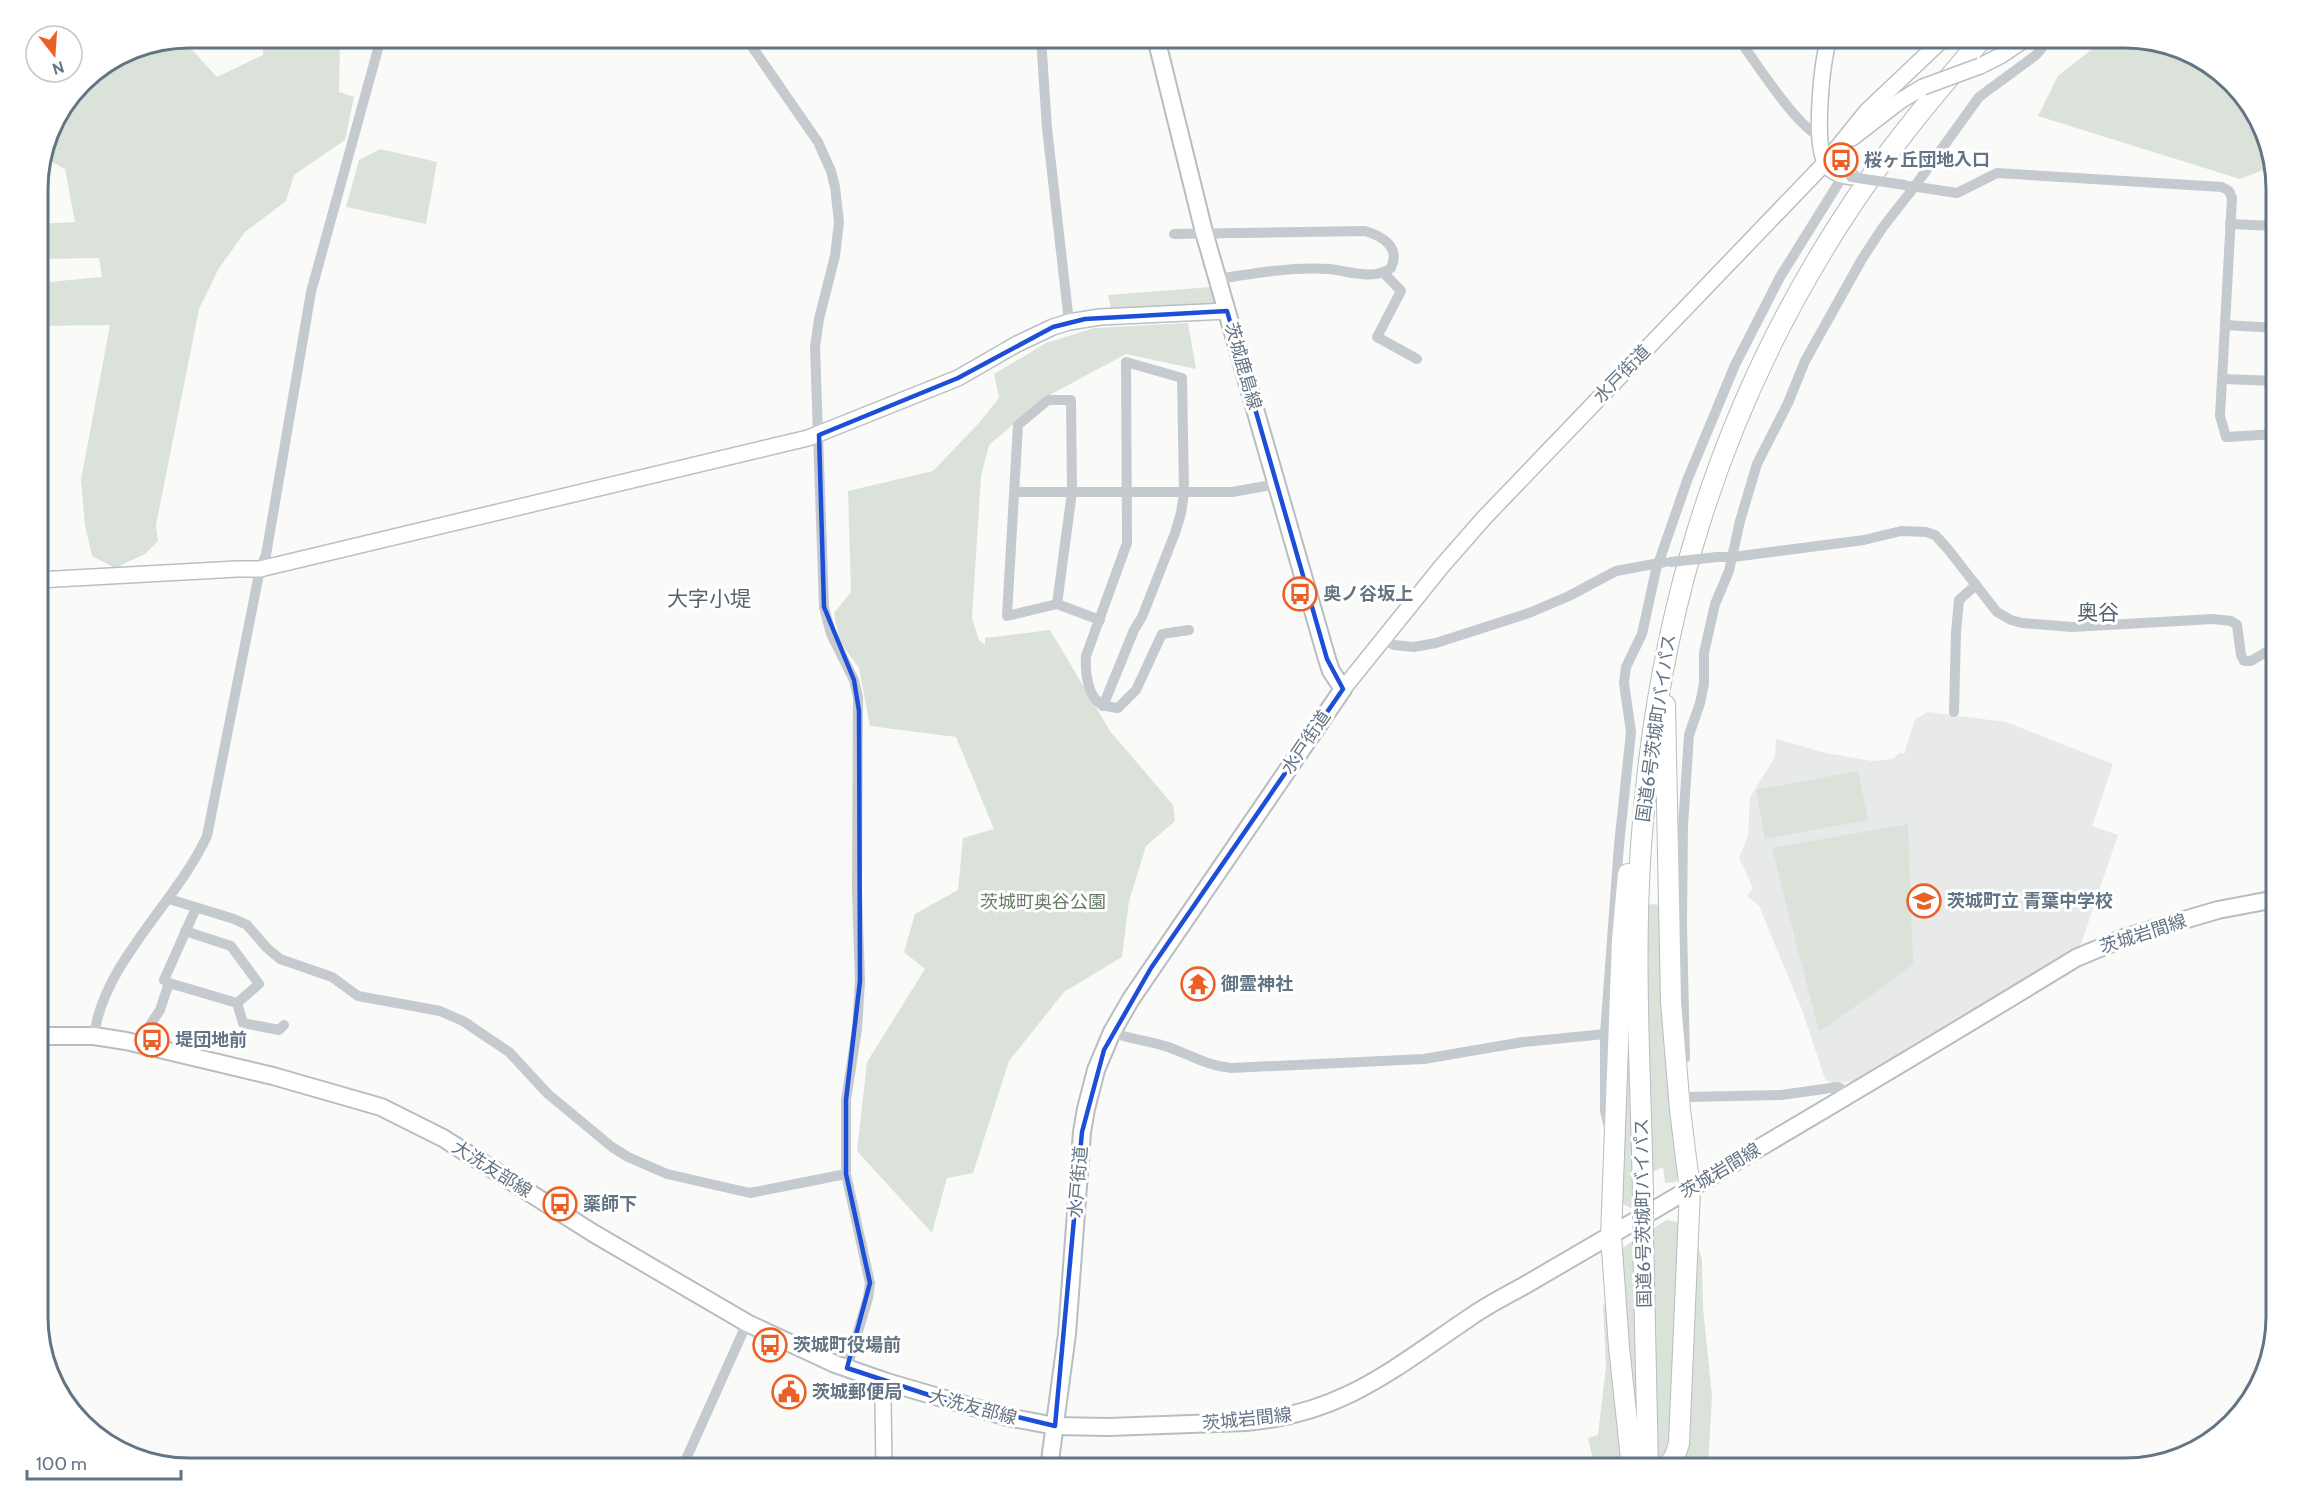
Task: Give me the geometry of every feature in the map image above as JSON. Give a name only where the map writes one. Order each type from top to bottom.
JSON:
[{"type":"highway","name":"国道6号茨城町バイパス","points":[[1648,1458],[1638,930],[1645,797],[1657,698],[1665,655],[1694,536],[1720,459],[1755,378],[1791,304],[1838,225],[1874,172],[1921,110],[1974,48]]},
{"type":"highway","points":[[1665,655],[1671,1002],[1690,1190],[1679,1443],[1674,1458]]},
{"type":"highway","points":[[1631,1458],[1619,1347],[1611,1236],[1622,940],[1644,725],[1657,698]]},
{"type":"main road","name":"茨城鹿島線","points":[[1158,48],[1204,232],[1327,659],[1331,671],[1343,689]]},
{"type":"main road","name":"水戸街道","points":[[1050,1458],[1067,1334],[1082,1132],[1090,1089],[1112,1032],[1151,968],[1343,689]]},
{"type":"main road","name":"茨城岩間線","points":[[1055,1426],[1108,1427],[1246,1422],[1269,1420],[1315,1409],[1368,1386],[1472,1316],[1690,1190],[2076,958],[2101,946],[2218,910],[2266,901]]},
{"type":"main road","name":"大洗友部線","points":[[48,1036],[94,1036],[142,1045],[363,1101],[401,1116],[443,1138],[593,1233],[747,1323],[847,1368],[887,1382],[998,1414],[1055,1426]]},
{"type":"street","points":[[94,1036],[96,1021],[108,988],[191,868],[207,836],[260,569],[266,555],[304,324],[318,260],[378,48]]},
{"type":"street","points":[[753,48],[818,142],[831,171],[838,222],[835,256],[819,319],[815,347],[824,607],[831,634],[854,680],[859,711],[857,890],[860,981],[857,1029],[846,1100],[846,1174],[870,1283],[868,1298],[847,1368]]},
{"type":"street","points":[[1042,48],[1047,128],[1069,322]]},
{"type":"street","points":[[1745,48],[1800,122],[1813,134],[1821,137]]},
{"type":"street","points":[[1827,48],[1823,68],[1821,137],[1836,173],[1958,193],[1997,173],[2222,187],[2229,191],[2232,198],[2220,417],[2226,437],[2266,435]]},
{"type":"street","name":"水戸街道","points":[[1343,689],[1484,518],[1829,158],[1867,111],[1933,48]]},
{"type":"street","name":"水戸街道","points":[[1829,158],[1900,101],[1923,87],[1980,66],[2012,48]]},
{"type":"street","points":[[1850,1094],[1838,1087],[1683,1104],[1684,814],[1689,735],[1704,684],[1704,653],[1707,634],[1714,604],[1729,571],[1757,464],[1805,361],[1862,259],[1910,185],[1979,97],[2036,55],[2042,48]]},
{"type":"street","points":[[1615,1141],[1605,1111],[1605,1034],[1619,845],[1631,732],[1624,683],[1626,668],[1642,634],[1688,478],[1735,365],[1780,277],[1847,176]]},
{"type":"street","points":[[2230,224],[2266,226]]},
{"type":"street","points":[[1174,234],[1365,231],[1380,235],[1391,247],[1393,263],[1384,273],[1376,275],[1328,269],[1300,269],[1269,270],[1218,279]]},
{"type":"street","points":[[1384,273],[1401,291],[1377,337],[1417,358]]},
{"type":"street","points":[[48,580],[260,569],[819,435],[957,378],[1032,337],[1069,322],[1100,317],[1227,311]]},
{"type":"street","points":[[2225,325],[2266,327]]},
{"type":"street","points":[[1103,705],[1134,630],[1142,617],[1175,533],[1184,493],[1182,378],[1126,362],[1128,532],[1125,552],[1086,656],[1085,670],[1094,698],[1103,705],[1118,708],[1136,690],[1161,634],[1189,630]]},
{"type":"street","points":[[2223,379],[2266,381]]},
{"type":"street","points":[[1057,604],[1072,492],[1071,400],[1048,400],[1018,425],[1007,616],[1057,604],[1100,620]]},
{"type":"street","points":[[1014,492],[1232,492],[1277,484]]},
{"type":"street","points":[[1382,639],[1394,645],[1414,647],[1436,643],[1529,613],[1569,596],[1616,571],[1665,562],[1733,557],[1864,540],[1915,530],[1935,535],[1996,612],[2011,620],[2022,623],[2081,627],[2213,619],[2231,621],[2237,625],[2244,661],[2251,661],[2266,652]]},
{"type":"street","points":[[1954,712],[1959,600],[1976,585]]},
{"type":"street","points":[[169,899],[234,919],[247,926],[280,959],[332,977],[358,996],[429,1008],[463,1021],[509,1052],[548,1094],[612,1148],[667,1174],[750,1193],[846,1174]]},
{"type":"street","points":[[196,908],[164,980],[237,1003]]},
{"type":"street","points":[[185,931],[231,946],[259,984],[237,1003]]},
{"type":"street","points":[[142,1045],[146,1031],[160,1010],[169,982]]},
{"type":"street","points":[[237,1003],[243,1023],[279,1030],[284,1025]]},
{"type":"street","points":[[1112,1032],[1123,1037],[1167,1046],[1212,1066],[1231,1068],[1424,1059],[1523,1042],[1605,1034]]},
{"type":"street","points":[[686,1458],[747,1323]]},
{"type":"street","points":[[884,1458],[883,1401],[887,1382]]},
{"type":"highlighted area","points":[[1227,311],[1327,659],[1343,689],[1151,968],[1104,1050],[1082,1132],[1055,1426],[938,1398],[847,1368],[870,1283],[846,1174],[846,1100],[860,981],[859,711],[854,680],[824,607],[819,435],[958,378],[1053,327],[1085,319]]},
{"type":"shaded area","name":"茨城町立 青葉中学校","points":[[1928,712],[2006,722],[2113,764],[2092,826],[2118,835],[2080,947],[1855,1081],[1833,1084],[1825,1079],[1802,1010],[1759,906],[1747,896],[1753,888],[1739,858],[1748,836],[1750,797],[1775,757],[1776,739],[1826,753],[1872,761],[1892,759],[1900,753],[1904,754],[1915,719]]},
{"type":"green space","points":[[190,48],[217,77],[263,55],[263,48],[340,48],[339,92],[354,97],[345,140],[294,175],[286,201],[245,232],[219,268],[199,309],[156,525],[158,541],[145,554],[115,568],[92,556],[85,525],[81,480],[110,325],[48,326],[48,282],[102,277],[99,258],[48,259],[48,223],[75,222],[65,169],[51,161],[59,135],[83,96],[103,77],[127,63],[144,55],[171,49]]},
{"type":"green space","points":[[2093,48],[2143,49],[2179,59],[2211,77],[2237,103],[2255,135],[2265,169],[2240,179],[2038,116],[2058,76]]},
{"type":"green space","points":[[380,149],[437,162],[426,224],[346,207],[359,160]]},
{"type":"green space","points":[[1211,287],[1216,303],[1111,309],[1108,295]]},
{"type":"green space","name":"茨城町奥谷公園","points":[[1188,323],[1196,369],[1126,354],[1044,398],[989,445],[981,476],[972,618],[979,640],[985,645],[985,638],[1050,630],[1110,731],[1173,805],[1175,821],[1146,846],[1129,901],[1122,957],[1064,992],[1009,1061],[973,1173],[947,1178],[932,1233],[857,1151],[867,1062],[925,969],[904,952],[915,914],[958,890],[963,838],[994,829],[956,737],[870,726],[859,668],[840,642],[834,613],[851,592],[848,491],[933,471],[978,424],[999,398],[994,374],[1046,343],[1094,328]]},
{"type":"green space","points":[[1858,771],[1868,820],[1765,839],[1756,790]]},
{"type":"green space","points":[[1908,824],[1913,963],[1897,977],[1819,1032],[1772,848]]},
{"type":"green space","points":[[1647,904],[1663,905],[1679,1170],[1676,1182],[1665,1183],[1663,1167],[1649,1174]]},
{"type":"green space","points":[[1626,930],[1635,1205],[1630,1208],[1617,1200]]},
{"type":"green space","points":[[1667,1220],[1682,1223],[1674,1447],[1666,1458],[1653,1458],[1649,1231]]},
{"type":"green space","points":[[1695,1237],[1702,1259],[1703,1308],[1712,1396],[1709,1458],[1676,1458]]},
{"type":"green space","points":[[1636,1239],[1640,1458],[1639,1458],[1615,1253]]},
{"type":"green space","points":[[1603,1304],[1606,1306],[1620,1458],[1593,1458],[1588,1438],[1598,1435],[1606,1367]]},
{"type":"place","name":"桜ヶ丘団地入口","points":[[1841,160]]},
{"type":"place","name":"奥ノ谷坂上","points":[[1300,594]]},
{"type":"place","name":"茨城町立 青葉中学校","points":[[1924,901]]},
{"type":"place","name":"御霊神社","points":[[1198,984]]},
{"type":"place","name":"堤団地前","points":[[152,1040]]},
{"type":"place","name":"薬師下","points":[[560,1204]]},
{"type":"place","name":"茨城町役場前","points":[[770,1345]]},
{"type":"place","name":"茨城郵便局","points":[[789,1392]]},
{"type":"district","name":"大字小堤","points":[[709,598]]},
{"type":"district","name":"奥谷","points":[[2098,612]]}]
